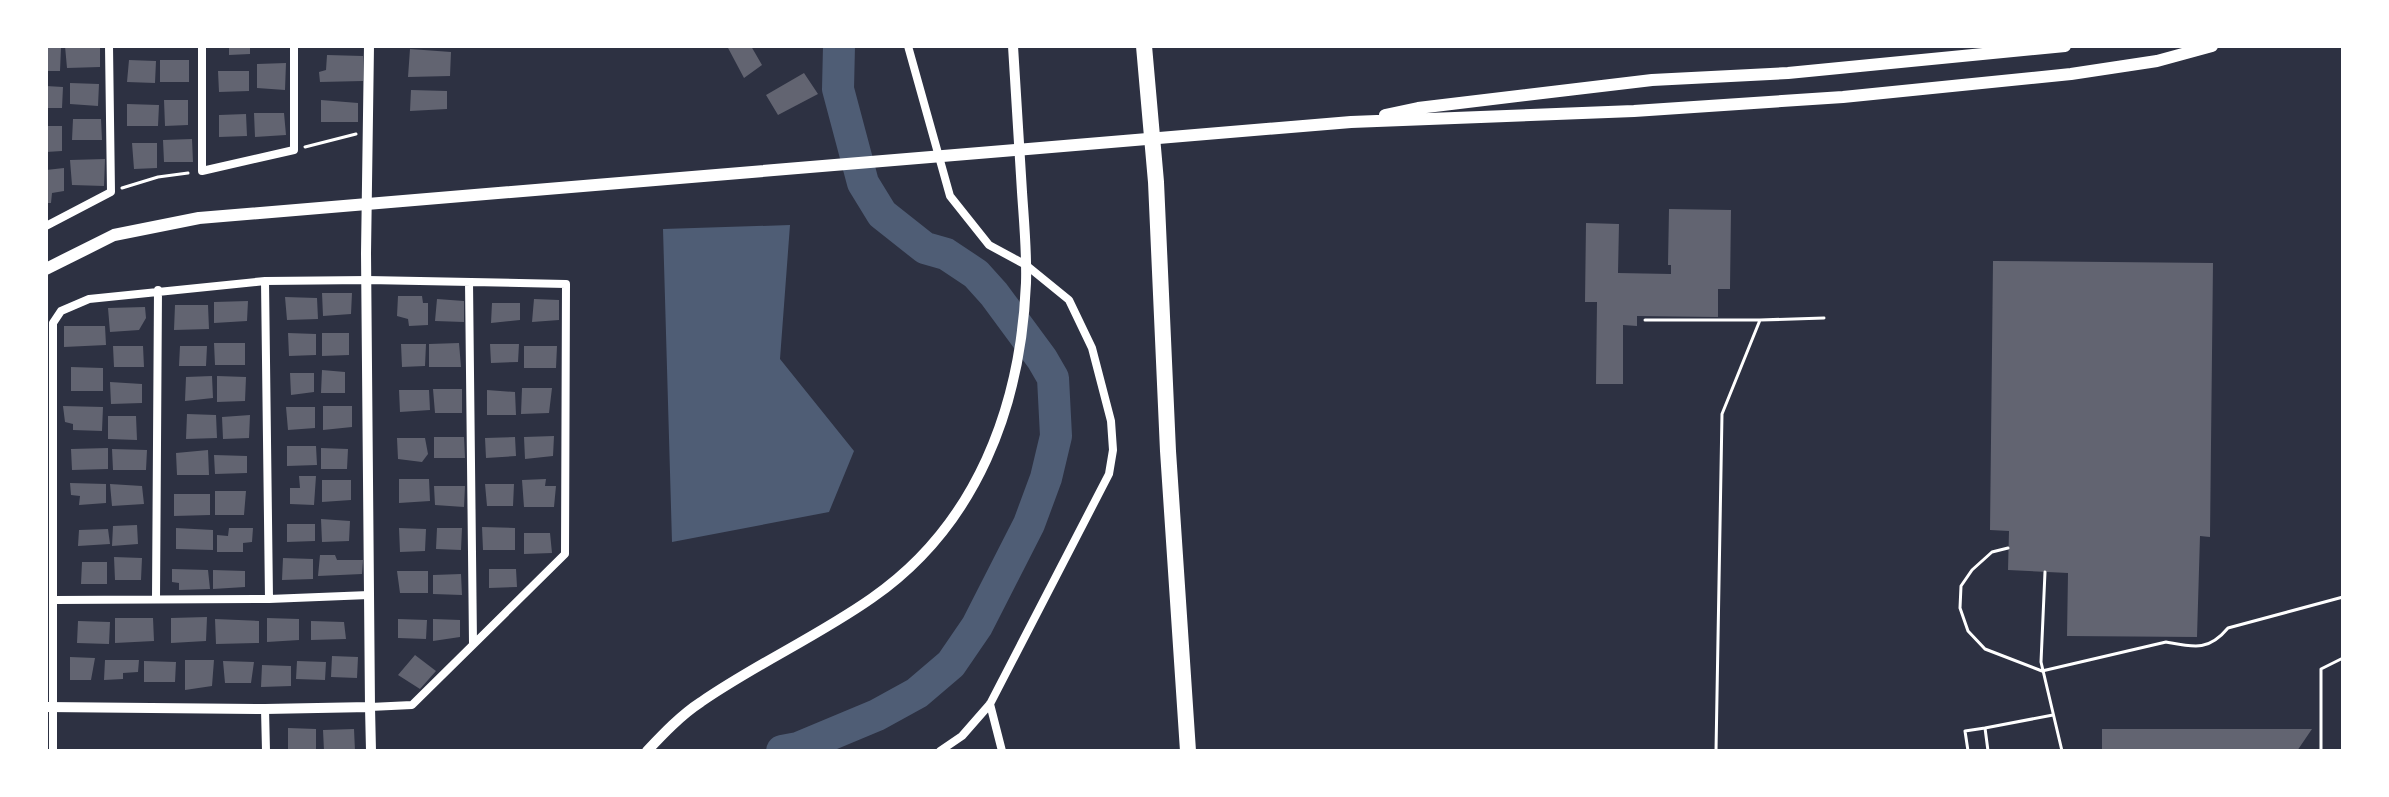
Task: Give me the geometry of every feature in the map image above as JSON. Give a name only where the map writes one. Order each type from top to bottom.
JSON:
[{"type":"highway","points":[[1144,46],[1156,182],[1188,751]]},
{"type":"main road","points":[[1351,122],[1418,108],[1652,80],[1788,73],[2065,46]]},
{"type":"main road","points":[[46,269],[114,235],[199,218],[1351,122],[1634,111],[1843,97],[2071,74],[2157,61],[2212,46]]},
{"type":"street","points":[[46,226],[111,192],[109,46]]},
{"type":"street","points":[[202,46],[202,171],[294,150],[294,46]]},
{"type":"street","points":[[369,46],[366,253],[371,751]]},
{"type":"street","points":[[908,46],[950,196],[989,245],[1026,265],[1069,300],[1092,348],[1111,421],[1113,450],[1109,474],[990,704],[962,736],[940,751]]},
{"type":"street","points":[[647,751],[699,703],[849,614],[900,577],[927,551],[980,475],[1005,419],[1018,362],[1026,286],[1013,46]]},
{"type":"street","points":[[265,281],[269,599]]},
{"type":"street","points":[[50,707],[265,709],[412,705],[565,554],[566,284],[265,281],[89,299],[61,311],[53,323],[55,600],[50,707],[53,751]]},
{"type":"street","points":[[469,282],[473,643]]},
{"type":"street","points":[[156,599],[158,290]]},
{"type":"street","points":[[55,600],[269,599],[369,595]]},
{"type":"street","points":[[990,704],[1002,751]]},
{"type":"street","points":[[265,709],[266,751]]},
{"type":"path","points":[[294,150],[357,134]]},
{"type":"path","points":[[111,192],[158,177],[202,171]]},
{"type":"path","points":[[1645,320],[1824,318]]},
{"type":"path","points":[[1716,751],[1722,414],[1760,320]]},
{"type":"path","points":[[2008,548],[1992,552],[1972,570],[1961,586],[1960,608],[1968,631],[1983,647],[2042,671],[2166,642],[2185,646],[2215,643],[2228,628],[2343,597]]},
{"type":"path","points":[[2045,572],[2042,671],[2062,751]]},
{"type":"path","points":[[2321,751],[2321,669],[2343,658]]},
{"type":"path","points":[[1968,751],[1965,731],[2053,715]]},
{"type":"path","points":[[1985,728],[1988,751]]},
{"type":"water","points":[[790,225],[780,359],[854,451],[829,512],[672,542],[663,229]]},
{"type":"building","points":[[65,46],[100,46],[100,67],[67,68]]},
{"type":"building","points":[[229,46],[250,46],[250,54],[229,55]]},
{"type":"building","points":[[727,46],[751,46],[762,65],[744,78]]},
{"type":"building","points":[[46,47],[61,48],[60,71],[46,71]]},
{"type":"building","points":[[410,49],[451,52],[450,76],[408,77]]},
{"type":"building","points":[[327,55],[363,56],[363,81],[320,82],[319,72],[326,70]]},
{"type":"building","points":[[129,60],[156,61],[155,83],[127,82]]},
{"type":"building","points":[[160,60],[189,60],[189,82],[160,82]]},
{"type":"building","points":[[286,63],[285,90],[257,88],[257,64]]},
{"type":"building","points":[[218,71],[249,71],[249,91],[219,92]]},
{"type":"building","points":[[804,73],[818,94],[778,115],[766,95]]},
{"type":"building","points":[[70,83],[99,84],[98,106],[70,104]]},
{"type":"building","points":[[46,86],[63,87],[62,108],[46,108]]},
{"type":"building","points":[[411,90],[447,91],[447,109],[410,111]]},
{"type":"building","points":[[164,100],[188,100],[188,125],[165,126]]},
{"type":"building","points":[[321,100],[358,103],[358,122],[321,122]]},
{"type":"building","points":[[127,104],[159,105],[158,126],[127,126]]},
{"type":"building","points":[[254,113],[284,113],[286,135],[255,137]]},
{"type":"building","points":[[246,114],[247,136],[219,137],[219,115]]},
{"type":"building","points":[[73,119],[101,119],[102,140],[72,140]]},
{"type":"building","points":[[46,126],[62,126],[62,151],[46,152]]},
{"type":"building","points":[[192,139],[193,162],[164,162],[163,140]]},
{"type":"building","points":[[132,143],[157,143],[157,168],[134,169]]},
{"type":"building","points":[[105,159],[104,186],[72,185],[70,160]]},
{"type":"building","points":[[64,168],[64,191],[52,193],[51,203],[46,203],[46,170]]},
{"type":"building","points":[[1669,209],[1731,210],[1730,289],[1718,289],[1718,317],[1637,316],[1637,326],[1623,325],[1623,384],[1596,384],[1597,302],[1585,302],[1586,223],[1619,224],[1618,273],[1671,274],[1671,265],[1668,265]]},
{"type":"building","points":[[1993,261],[2213,263],[2210,537],[2200,536],[2197,637],[2067,636],[2068,573],[2008,570],[2009,531],[1990,530]]},
{"type":"building","points":[[322,293],[352,293],[351,314],[323,316]]},
{"type":"building","points":[[398,296],[422,296],[423,303],[428,303],[428,325],[409,326],[408,319],[397,316]]},
{"type":"building","points":[[285,297],[317,298],[318,319],[287,320]]},
{"type":"building","points":[[437,299],[464,301],[464,322],[435,321]]},
{"type":"building","points":[[534,299],[559,300],[559,320],[532,322]]},
{"type":"building","points":[[248,301],[247,321],[214,323],[214,302]]},
{"type":"building","points":[[492,303],[520,303],[520,320],[491,323]]},
{"type":"building","points":[[175,305],[208,305],[209,329],[174,330]]},
{"type":"building","points":[[145,307],[146,318],[139,330],[110,332],[108,308]]},
{"type":"building","points":[[64,326],[105,326],[106,345],[64,347]]},
{"type":"building","points":[[288,333],[316,334],[316,355],[289,356]]},
{"type":"building","points":[[322,333],[349,333],[349,355],[322,356]]},
{"type":"building","points":[[214,343],[245,343],[245,365],[215,365]]},
{"type":"building","points":[[459,343],[461,367],[429,367],[429,344]]},
{"type":"building","points":[[401,344],[426,344],[425,366],[402,367]]},
{"type":"building","points":[[490,344],[519,344],[518,362],[491,363]]},
{"type":"building","points":[[113,346],[143,346],[144,367],[114,367]]},
{"type":"building","points":[[180,346],[207,346],[206,366],[179,366]]},
{"type":"building","points":[[524,346],[557,346],[556,368],[524,368]]},
{"type":"building","points":[[71,367],[103,368],[103,391],[71,391]]},
{"type":"building","points":[[322,370],[345,372],[345,393],[321,393]]},
{"type":"building","points":[[290,373],[314,373],[314,392],[291,395]]},
{"type":"building","points":[[212,376],[213,398],[185,401],[186,377]]},
{"type":"building","points":[[217,376],[246,377],[245,401],[217,402]]},
{"type":"building","points":[[110,382],[142,384],[142,403],[111,404]]},
{"type":"building","points":[[522,388],[552,388],[549,413],[521,414]]},
{"type":"building","points":[[433,389],[462,389],[462,413],[435,413]]},
{"type":"building","points":[[399,390],[429,390],[430,410],[400,412]]},
{"type":"building","points":[[487,390],[515,392],[516,415],[487,415]]},
{"type":"building","points":[[63,406],[103,407],[102,431],[73,430],[73,424],[65,422]]},
{"type":"building","points":[[323,406],[352,406],[352,427],[323,430]]},
{"type":"building","points":[[286,407],[315,407],[315,428],[288,430]]},
{"type":"building","points":[[187,414],[216,415],[217,438],[186,439]]},
{"type":"building","points":[[250,415],[249,438],[223,439],[222,417]]},
{"type":"building","points":[[108,416],[136,416],[137,440],[108,439]]},
{"type":"building","points":[[554,436],[553,456],[525,459],[524,437]]},
{"type":"building","points":[[434,437],[464,437],[465,458],[434,458]]},
{"type":"building","points":[[515,437],[516,456],[486,458],[485,438]]},
{"type":"building","points":[[397,438],[425,438],[428,454],[422,462],[398,459]]},
{"type":"building","points":[[287,446],[316,446],[317,465],[287,466]]},
{"type":"building","points":[[108,448],[108,469],[72,470],[71,449]]},
{"type":"building","points":[[321,448],[348,449],[347,469],[321,469]]},
{"type":"building","points":[[112,449],[147,450],[146,470],[113,470]]},
{"type":"building","points":[[208,450],[209,475],[177,475],[176,453]]},
{"type":"building","points":[[214,455],[247,456],[247,473],[215,474]]},
{"type":"building","points":[[299,476],[316,476],[314,505],[290,504],[290,488],[300,488]]},
{"type":"building","points":[[399,479],[429,479],[430,501],[399,503]]},
{"type":"building","points":[[546,479],[545,486],[556,486],[554,507],[524,507],[522,480]]},
{"type":"building","points":[[322,480],[351,480],[351,500],[322,502]]},
{"type":"building","points":[[70,483],[106,484],[106,503],[79,505],[80,496],[71,495]]},
{"type":"building","points":[[110,484],[142,486],[144,504],[112,506]]},
{"type":"building","points":[[485,484],[514,484],[513,506],[487,506]]},
{"type":"building","points":[[434,486],[465,486],[464,507],[435,505]]},
{"type":"building","points":[[215,491],[246,491],[244,515],[215,515]]},
{"type":"building","points":[[174,494],[210,494],[210,515],[174,516]]},
{"type":"building","points":[[321,519],[350,521],[349,541],[322,542]]},
{"type":"building","points":[[287,524],[315,524],[315,541],[287,542]]},
{"type":"building","points":[[137,525],[138,544],[112,546],[113,526]]},
{"type":"building","points":[[482,527],[515,528],[515,550],[483,550]]},
{"type":"building","points":[[176,528],[213,530],[213,550],[176,549]]},
{"type":"building","points":[[229,528],[253,528],[252,542],[243,543],[243,552],[217,552],[217,535],[228,536]]},
{"type":"building","points":[[399,528],[426,529],[425,551],[400,552]]},
{"type":"building","points":[[437,528],[462,528],[461,550],[436,549]]},
{"type":"building","points":[[108,529],[110,544],[78,546],[79,530]]},
{"type":"building","points":[[524,533],[550,533],[552,553],[524,554]]},
{"type":"building","points":[[320,555],[335,555],[337,560],[363,560],[362,574],[318,576]]},
{"type":"building","points":[[114,557],[142,558],[141,580],[115,580]]},
{"type":"building","points":[[283,558],[313,559],[313,579],[282,580]]},
{"type":"building","points":[[82,562],[107,562],[107,584],[81,584]]},
{"type":"building","points":[[172,569],[208,570],[210,589],[179,590],[179,583],[172,582]]},
{"type":"building","points":[[489,569],[516,569],[517,587],[489,588]]},
{"type":"building","points":[[213,570],[245,571],[245,587],[213,589]]},
{"type":"building","points":[[397,571],[428,571],[428,593],[400,593]]},
{"type":"building","points":[[461,574],[462,595],[433,594],[433,575]]},
{"type":"building","points":[[207,617],[206,641],[171,643],[171,618]]},
{"type":"building","points":[[115,618],[153,618],[154,641],[115,643]]},
{"type":"building","points":[[267,618],[299,619],[299,640],[267,642]]},
{"type":"building","points":[[215,619],[259,621],[259,643],[216,644]]},
{"type":"building","points":[[398,619],[427,620],[426,639],[398,638]]},
{"type":"building","points":[[433,619],[460,620],[460,637],[433,641]]},
{"type":"building","points":[[78,621],[110,622],[109,644],[77,643]]},
{"type":"building","points":[[311,621],[344,622],[346,639],[311,640]]},
{"type":"building","points":[[415,655],[436,671],[420,689],[398,675]]},
{"type":"building","points":[[332,656],[358,657],[357,678],[331,677]]},
{"type":"building","points":[[70,657],[95,658],[91,680],[70,680]]},
{"type":"building","points":[[105,660],[139,660],[138,672],[123,673],[123,679],[104,680]]},
{"type":"building","points":[[185,660],[214,660],[212,686],[185,690]]},
{"type":"building","points":[[144,661],[176,662],[175,682],[144,682]]},
{"type":"building","points":[[223,661],[254,662],[251,683],[225,683]]},
{"type":"building","points":[[297,661],[326,662],[325,680],[296,679]]},
{"type":"building","points":[[262,665],[291,666],[291,686],[261,687]]},
{"type":"building","points":[[288,728],[316,729],[316,750],[288,750]]},
{"type":"building","points":[[354,729],[355,751],[324,751],[323,730]]},
{"type":"building","points":[[2102,729],[2312,729],[2297,751],[2102,751]]},
{"type":"waterway","points":[[782,751],[798,748],[877,715],[917,693],[951,664],[977,626],[1029,524],[1046,478],[1056,436],[1053,378],[994,294],[976,274],[946,254],[925,248],[882,214],[863,183],[838,89],[839,46]]}]
